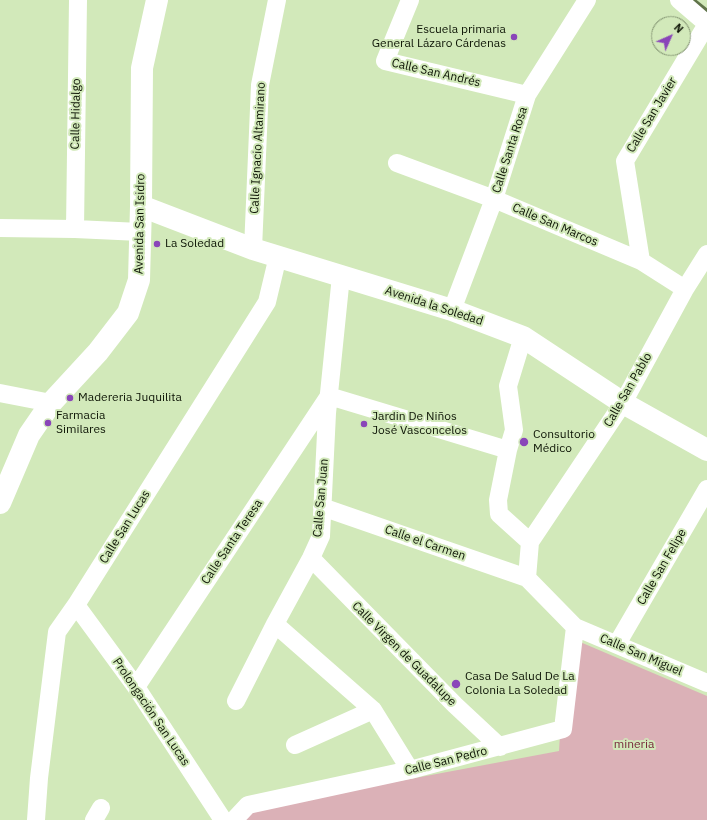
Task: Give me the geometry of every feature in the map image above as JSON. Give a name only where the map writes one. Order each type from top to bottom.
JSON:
[{"type":"street","name":"Calle Hidalgo","points":[[74,229],[78,0]]},
{"type":"street","name":"Avenida San Isidro","points":[[0,503],[29,435],[51,403],[98,352],[128,313],[138,280],[141,206],[142,68],[157,0]]},
{"type":"street","name":"Calle Ignacio Altamirano","points":[[254,248],[260,85],[277,0]]},
{"type":"street","name":"Calle San Andrés","points":[[410,0],[386,61],[527,95]]},
{"type":"street","name":"Calle Santa Rosa","points":[[452,310],[494,199],[527,95],[586,0]]},
{"type":"street","points":[[679,0],[707,24]]},
{"type":"street","name":"Calle San Javier","points":[[641,261],[625,161],[707,24]]},
{"type":"street","name":"Calle San Marcos","points":[[397,163],[494,199],[641,261],[685,289]]},
{"type":"street","name":"Avenida la Soledad","points":[[141,206],[254,248],[452,310],[523,337],[623,403],[707,450]]},
{"type":"street","points":[[0,228],[140,232]]},
{"type":"street","name":"Calle San Pablo","points":[[530,542],[623,403],[685,289],[707,254]]},
{"type":"street","name":"Calle San Lucas","points":[[36,820],[39,778],[57,632],[76,605],[267,302],[278,256]]},
{"type":"street","name":"Calle San Juan","points":[[236,701],[321,536],[329,396],[342,276]]},
{"type":"street","points":[[523,337],[508,386],[514,430],[508,450],[498,500],[499,514],[530,542],[527,578],[575,627]]},
{"type":"street","points":[[0,393],[51,403]]},
{"type":"street","points":[[329,396],[508,450]]},
{"type":"street","name":"Calle Santa Teresa","points":[[136,687],[329,396]]},
{"type":"street","name":"Calle San Felipe","points":[[617,644],[707,489]]},
{"type":"street","name":"Calle el Carmen","points":[[322,507],[527,578]]},
{"type":"street","name":"Calle Virgen de Guadalupe","points":[[310,558],[455,705],[500,747]]},
{"type":"street","name":"Prolongación San Lucas","points":[[76,605],[136,687],[223,820]]},
{"type":"street","points":[[275,624],[373,710],[410,770]]},
{"type":"street","name":"Calle San Miguel","points":[[575,627],[707,683]]},
{"type":"street","name":"Calle San Pedro","points":[[234,820],[248,805],[410,770],[563,729],[575,627]]},
{"type":"street","points":[[295,745],[373,710]]},
{"type":"green space","name":"mineria","points":[[566,636],[707,696],[707,820],[243,820],[250,809],[559,751]]},
{"type":"waterway","points":[[693,0],[707,11]]},
{"type":"place","name":"Escuela primaria General Lázaro Cárdenas","points":[[514,37]]},
{"type":"place","name":"La Soledad","points":[[157,244]]},
{"type":"place","name":"Madereria Juquilita","points":[[70,398]]},
{"type":"place","name":"Farmacia Similares","points":[[48,423]]},
{"type":"place","name":"Jardin De Niños José Vasconcelos","points":[[364,424]]},
{"type":"place","name":"Consultorio Médico","points":[[524,442]]},
{"type":"place","name":"Casa De Salud De La Colonia La Soledad","points":[[456,684]]}]
